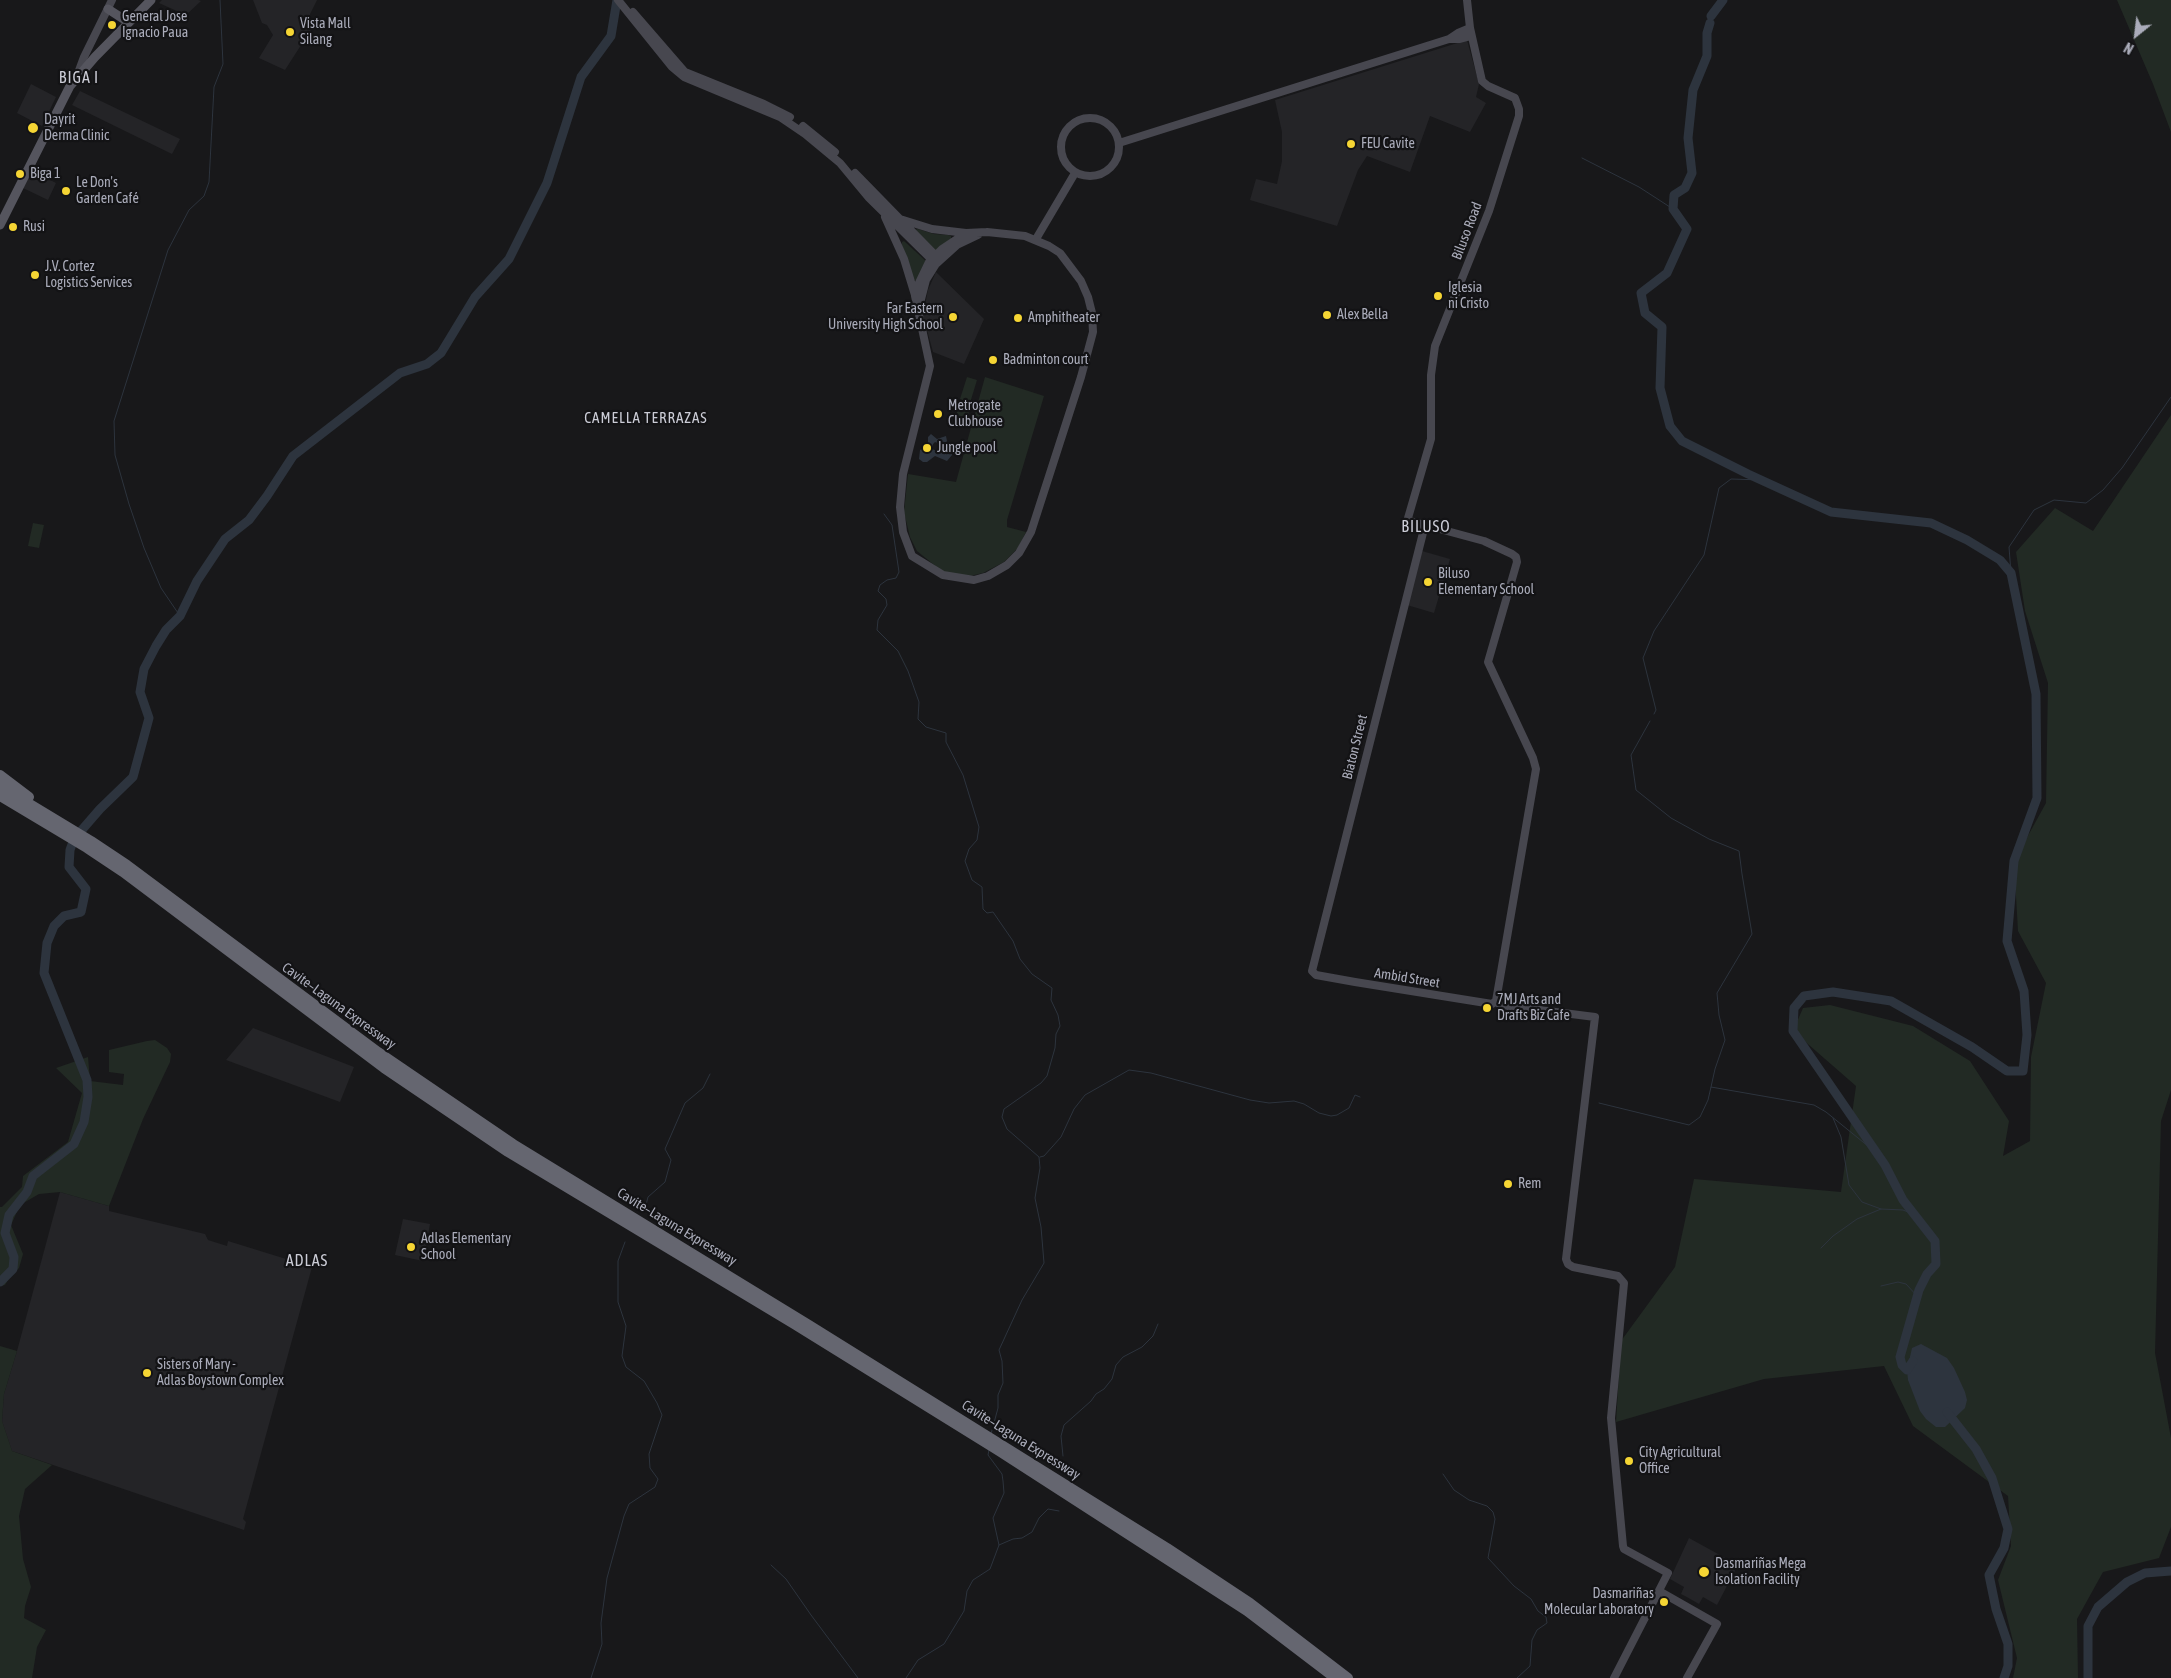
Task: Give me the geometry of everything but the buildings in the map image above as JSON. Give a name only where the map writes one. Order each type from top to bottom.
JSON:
[{"type":"highway","points":[[0,775],[68,832]]},
{"type":"highway","name":"Cavite–Laguna Expressway","points":[[0,786],[68,832]]},
{"type":"highway","name":"Cavite–Laguna Expressway","points":[[0,796],[68,832],[142,876],[378,1052],[513,1144],[1250,1603],[1348,1678]]},
{"type":"highway","name":"Cavite–Laguna Expressway","points":[[1000,1447],[1247,1611],[1335,1678]]},
{"type":"main road","points":[[0,225],[52,125],[62,111],[77,78],[128,22],[151,0]]},
{"type":"main road","points":[[110,4],[128,22]]},
{"type":"street","name":"Biluso Road","points":[[1425,525],[1410,521],[1408,518],[1431,439],[1431,375],[1435,346],[1489,211],[1519,116],[1519,109],[1515,98],[1488,86],[1482,81],[1470,32],[1467,0]]},
{"type":"street","points":[[621,1],[672,67],[684,77],[780,117],[805,134],[840,163],[882,211],[935,259]]},
{"type":"street","points":[[621,1],[685,72],[781,112],[811,131],[844,160],[935,259]]},
{"type":"street","points":[[77,78],[110,4]]},
{"type":"street","points":[[1119,143],[1449,39],[1460,39],[1470,32]]},
{"type":"street","points":[[1085,118],[1103,121],[1116,134],[1119,143],[1117,159],[1107,171],[1094,176],[1075,173],[1063,160],[1060,146],[1064,132],[1076,121],[1085,118]]},
{"type":"street","points":[[1036,239],[1075,173]]},
{"type":"street","points":[[882,211],[904,259],[915,296],[930,366],[903,474],[900,506],[903,532],[912,556],[928,567],[943,575],[974,580],[988,576],[1007,566],[1019,553],[1031,532],[1079,385],[1093,332],[1088,297],[1081,281],[1060,253],[1036,239],[1014,233],[966,233],[932,229],[896,217]]},
{"type":"street","points":[[918,309],[935,259],[957,245],[987,232]]},
{"type":"street","points":[[915,296],[919,280],[935,259],[955,239],[966,233]]},
{"type":"street","points":[[1425,525],[1484,541],[1512,554],[1517,562],[1488,662],[1533,758],[1536,769],[1496,1001]]},
{"type":"street","name":"Biaton Street","points":[[1313,974],[1312,968],[1425,525]]},
{"type":"street","name":"Ambid Street","points":[[1313,974],[1492,1004],[1496,1001],[1500,1004],[1595,1017],[1566,1258],[1568,1264],[1573,1267],[1618,1276],[1624,1284],[1611,1418],[1623,1546],[1624,1549],[1668,1573],[1659,1591]]},
{"type":"street","points":[[1614,1678],[1659,1591],[1717,1624],[1687,1678]]},
{"type":"shaded area","points":[[162,0],[201,1],[186,15],[159,3]]},
{"type":"shaded area","name":"Vista Mall Silang","points":[[253,0],[317,0],[310,14],[312,28],[285,70],[259,58],[273,35],[267,25],[262,23]]},
{"type":"shaded area","points":[[2117,0],[2171,0],[2171,132],[2153,84]]},
{"type":"shaded area","name":"FEU Cavite","points":[[1467,40],[1479,84],[1476,97],[1486,103],[1470,132],[1430,116],[1410,172],[1367,156],[1358,170],[1337,226],[1250,200],[1256,179],[1277,184],[1282,161],[1282,132],[1275,100]]},
{"type":"shaded area","points":[[31,84],[56,97],[42,126],[17,113]]},
{"type":"shaded area","points":[[80,91],[180,139],[172,154],[72,105]]},
{"type":"shaded area","points":[[32,171],[56,183],[48,200],[23,188]]},
{"type":"shaded area","points":[[918,229],[934,234],[948,235],[951,236],[951,239],[933,252],[915,230]]},
{"type":"shaded area","points":[[904,241],[927,262],[917,281],[913,280],[902,246]]},
{"type":"shaded area","name":"Far Eastern University High School","points":[[936,272],[984,319],[964,364],[933,352],[923,315],[928,290]]},
{"type":"shaded area","points":[[967,377],[977,380],[970,403],[960,399]]},
{"type":"shaded area","points":[[985,377],[1044,396],[1007,520],[1007,527],[1026,532],[1018,548],[1004,562],[983,573],[970,576],[944,573],[917,551],[910,537],[904,512],[908,474],[956,482]]},
{"type":"shaded area","points":[[960,402],[971,406],[964,428],[953,425]]},
{"type":"shaded area","points":[[2171,415],[2171,1090],[2161,1121],[2155,1353],[2171,1438],[2171,1527],[2159,1558],[2103,1572],[2077,1619],[2078,1678],[2013,1678],[2017,1658],[1998,1580],[2011,1546],[2008,1496],[1913,1426],[1884,1366],[1764,1379],[1616,1422],[1621,1341],[1675,1267],[1694,1179],[1841,1192],[1856,1086],[1793,1031],[1803,1008],[1830,1005],[1913,1026],[1970,1061],[2009,1121],[2003,1156],[2030,1141],[2031,1057],[2046,983],[2018,931],[2014,861],[2046,803],[2048,683],[2025,611],[2016,552],[2055,508],[2093,531]]},
{"type":"shaded area","name":"Jungle pool","points":[[931,434],[937,439],[946,436],[945,446],[935,442],[932,449],[940,452],[947,448],[951,450],[952,455],[947,461],[935,456],[927,462],[919,459],[920,450],[928,444],[928,437]]},
{"type":"shaded area","points":[[33,523],[44,525],[39,548],[28,546]]},
{"type":"shaded area","name":"Biluso Elementary School","points":[[1422,551],[1450,559],[1434,613],[1407,605]]},
{"type":"shaded area","points":[[253,1028],[354,1067],[340,1102],[226,1060]]},
{"type":"shaded area","points":[[155,1040],[167,1048],[171,1054],[170,1062],[143,1119],[109,1206],[60,1192],[39,1194],[20,1205],[11,1225],[23,1254],[19,1268],[11,1275],[5,1285],[0,1286],[0,1207],[22,1187],[23,1176],[68,1142],[82,1093],[56,1068],[88,1057],[90,1081],[123,1085],[124,1074],[109,1072],[109,1050]]},
{"type":"shaded area","name":"Sisters of Mary - Adlas Boystown Complex","points":[[60,1192],[109,1206],[109,1211],[205,1234],[208,1240],[227,1246],[228,1241],[312,1267],[243,1519],[246,1522],[244,1530],[12,1451],[2,1421],[4,1394]]},
{"type":"shaded area","name":"Adlas Elementary School","points":[[403,1219],[430,1224],[423,1261],[395,1255]]},
{"type":"shaded area","points":[[1921,1344],[1947,1358],[1954,1368],[1965,1392],[1967,1400],[1965,1408],[1945,1427],[1936,1427],[1926,1419],[1920,1411],[1908,1380],[1907,1370],[1912,1348]]},
{"type":"shaded area","points":[[0,1346],[17,1351],[4,1394],[2,1421],[12,1451],[52,1465],[25,1489],[19,1516],[23,1559],[31,1587],[25,1606],[24,1618],[46,1630],[37,1647],[32,1678],[0,1678]]},
{"type":"shaded area","name":"Dasmariñas Mega Isolation Facility","points":[[1689,1538],[1738,1565],[1717,1605],[1703,1597],[1699,1604],[1681,1594],[1684,1587],[1670,1579]]},
{"type":"waterway","points":[[180,616],[161,588],[144,548],[129,504],[115,455],[114,421],[168,250],[189,210],[204,196],[209,182],[214,87],[223,64],[220,0]]},
{"type":"waterway","points":[[0,1282],[13,1269],[14,1257],[5,1233],[9,1215],[27,1192],[33,1176],[74,1144],[84,1122],[88,1097],[87,1080],[44,973],[47,943],[54,926],[64,916],[81,912],[86,889],[69,867],[70,850],[74,839],[100,809],[133,777],[149,718],[140,692],[144,669],[166,630],[180,616],[197,581],[225,539],[249,520],[293,456],[400,373],[427,364],[441,353],[475,297],[509,259],[547,183],[581,77],[611,36],[617,0]]},
{"type":"waterway","points":[[1711,16],[1723,0]]},
{"type":"waterway","points":[[1710,23],[1707,33],[1707,56],[1693,90],[1688,138],[1692,173],[1685,188],[1674,195],[1673,209],[1687,229],[1667,273],[1641,293],[1645,313],[1662,327],[1660,388],[1670,426],[1682,441],[1831,512],[1931,523],[1967,540],[2000,560],[2011,573],[2036,694],[2037,798],[2014,861],[2007,941],[2024,991],[2027,1035],[2023,1071],[2007,1071],[1972,1047],[1891,1001],[1833,992],[1804,996],[1794,1008],[1793,1031],[1885,1165],[1903,1200],[1935,1241],[1936,1264],[1927,1274],[1919,1290],[1900,1357],[1902,1365],[1907,1370],[1913,1361]]},
{"type":"waterway","points":[[1582,158],[1639,187],[1673,209]]},
{"type":"waterway","points":[[2011,573],[2009,547],[2034,510],[2054,500],[2086,503],[2103,490],[2122,468],[2171,397]]},
{"type":"waterway","points":[[1654,714],[1656,710],[1643,658],[1654,631],[1704,555],[1719,488],[1731,479],[1762,480]]},
{"type":"waterway","points":[[884,514],[892,525],[899,572],[896,578],[887,580],[880,585],[878,591],[886,599],[887,605],[878,620],[877,630],[898,651],[908,671],[919,702],[918,719],[926,727],[946,733],[946,742],[963,775],[979,827],[977,840],[969,849],[965,861],[972,880],[982,887],[983,909],[987,913],[993,912],[1013,941],[1020,959],[1032,974],[1052,988],[1051,1000],[1058,1015],[1060,1026],[1056,1034],[1055,1048],[1047,1076],[1041,1083],[1004,1109],[1002,1117],[1007,1129],[1039,1157],[1040,1168],[1035,1198],[1041,1227],[1044,1263],[1022,1300],[999,1350],[1002,1361],[1003,1383],[998,1395],[998,1408],[991,1434]]},
{"type":"waterway","points":[[1650,721],[1631,755],[1636,790],[1671,818],[1709,839],[1739,851],[1752,934],[1717,993],[1719,1015],[1725,1040],[1711,1087]]},
{"type":"waterway","points":[[1040,1157],[1044,1156],[1061,1137],[1074,1109],[1085,1095],[1129,1070],[1151,1073],[1250,1100],[1269,1103],[1294,1101],[1304,1104],[1319,1113],[1331,1116],[1337,1115],[1349,1108],[1355,1095],[1360,1097]]},
{"type":"waterway","points":[[646,1205],[648,1197],[665,1182],[671,1160],[665,1149],[685,1103],[703,1088],[710,1074]]},
{"type":"waterway","points":[[1599,1103],[1689,1125],[1700,1117],[1708,1100],[1711,1087],[1814,1105],[1826,1112],[1879,1155]]},
{"type":"waterway","points":[[1833,1118],[1841,1137],[1849,1185],[1862,1202],[1881,1209]]},
{"type":"waterway","points":[[1821,1248],[1833,1236],[1857,1219],[1881,1209],[1903,1210],[1915,1215]]},
{"type":"waterway","points":[[591,1678],[602,1644],[601,1623],[607,1578],[624,1516],[629,1504],[655,1487],[658,1479],[650,1468],[649,1454],[662,1415],[644,1381],[626,1367],[622,1356],[626,1326],[618,1302],[618,1261],[625,1242]]},
{"type":"waterway","points":[[1881,1286],[1898,1282],[1906,1284],[1918,1297]]},
{"type":"waterway","points":[[1063,1456],[1061,1436],[1064,1425],[1091,1401],[1096,1394],[1104,1389],[1112,1379],[1116,1365],[1123,1357],[1142,1347],[1153,1336],[1158,1324]]},
{"type":"waterway","points":[[1947,1412],[1976,1449],[1992,1478],[2008,1529],[2004,1548],[1989,1575],[1996,1609],[2008,1644],[2008,1666],[2004,1678]]},
{"type":"waterway","points":[[906,1678],[918,1660],[944,1644],[964,1611],[967,1591],[973,1580],[990,1569],[999,1545],[993,1518],[1004,1493],[1003,1481],[1002,1474],[988,1455],[989,1450]]},
{"type":"waterway","points":[[1443,1474],[1454,1490],[1469,1500],[1487,1506],[1493,1512],[1495,1519],[1488,1558],[1514,1586],[1531,1599],[1538,1611],[1546,1617],[1547,1623],[1537,1630],[1532,1640],[1530,1666],[1517,1678]]},
{"type":"waterway","points":[[999,1545],[1013,1539],[1022,1538],[1032,1532],[1039,1518],[1048,1509],[1059,1511]]},
{"type":"waterway","points":[[771,1565],[786,1579],[858,1678]]},
{"type":"waterway","points":[[2088,1678],[2088,1626],[2098,1607],[2127,1582],[2145,1573],[2171,1571]]},
{"type":"place","name":"General Jose Ignacio Paua","points":[[112,25]]},
{"type":"place","name":"Vista Mall Silang","points":[[290,32]]},
{"type":"place","name":"Dayrit Derma Clinic","points":[[33,128]]},
{"type":"place","name":"FEU Cavite","points":[[1351,144]]},
{"type":"place","name":"Biga 1","points":[[20,174]]},
{"type":"place","name":"Le Don's Garden Café","points":[[66,191]]},
{"type":"place","name":"Rusi","points":[[13,227]]},
{"type":"place","name":"J.V. Cortez Logistics Services","points":[[35,275]]},
{"type":"place","name":"Iglesia ni Cristo","points":[[1438,296]]},
{"type":"place","name":"Alex Bella","points":[[1327,315]]},
{"type":"place","name":"Far Eastern University High School","points":[[953,317]]},
{"type":"place","name":"Amphitheater","points":[[1018,318]]},
{"type":"place","name":"Badminton court","points":[[993,360]]},
{"type":"place","name":"Metrogate Clubhouse","points":[[938,414]]},
{"type":"place","name":"Jungle pool","points":[[927,448]]},
{"type":"place","name":"Biluso Elementary School","points":[[1428,582]]},
{"type":"place","name":"7MJ Arts and Drafts Biz Cafe","points":[[1487,1008]]},
{"type":"place","name":"Rem","points":[[1508,1184]]},
{"type":"place","name":"Adlas Elementary School","points":[[411,1247]]},
{"type":"place","name":"Sisters of Mary - Adlas Boystown Complex","points":[[147,1373]]},
{"type":"place","name":"City Agricultural Office","points":[[1629,1461]]},
{"type":"place","name":"Dasmariñas Mega Isolation Facility","points":[[1704,1572]]},
{"type":"place","name":"Dasmariñas Molecular Laboratory","points":[[1664,1602]]},
{"type":"district","name":"BIGA I","points":[[79,78]]},
{"type":"district","name":"CAMELLA TERRAZAS","points":[[646,418]]},
{"type":"district","name":"BILUSO","points":[[1426,527]]},
{"type":"district","name":"ADLAS","points":[[307,1261]]}]
